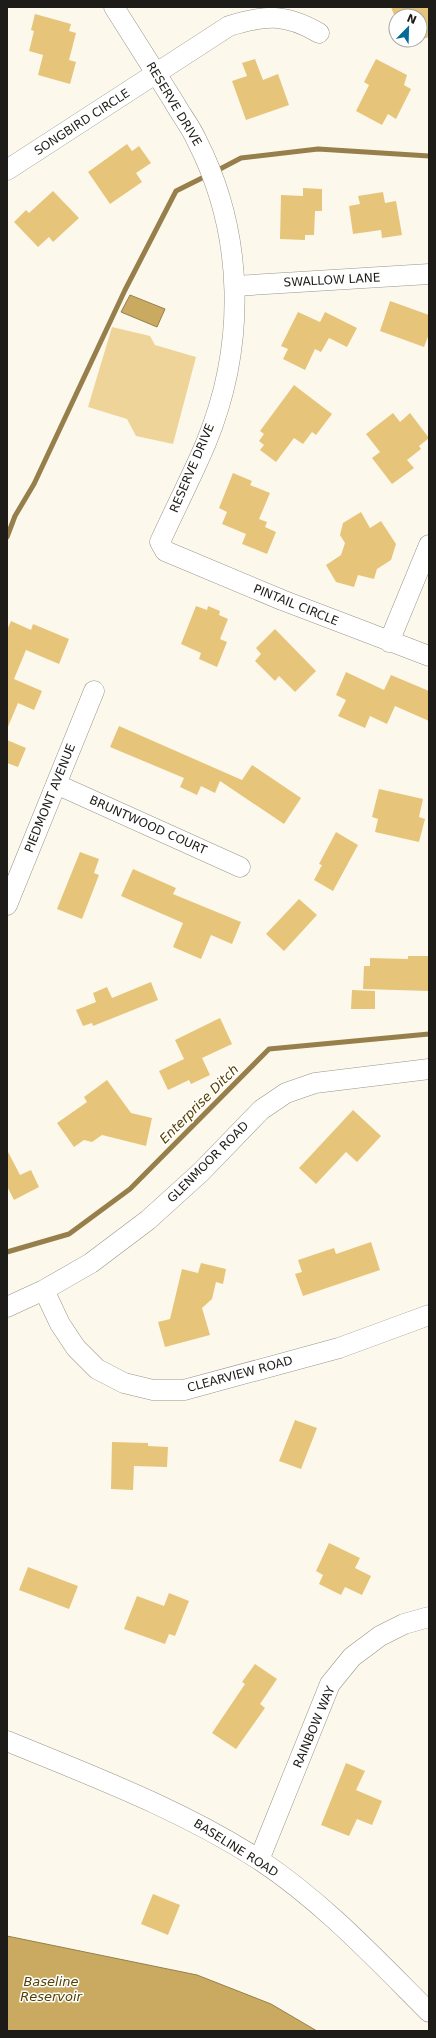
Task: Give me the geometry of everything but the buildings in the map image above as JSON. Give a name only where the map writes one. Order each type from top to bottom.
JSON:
[{"type":"street","name":"RESERVE DRIVE","points":[[114,7],[197,140],[218,192],[225,215],[233,259],[235,286],[235,328],[225,383],[206,442],[160,542],[165,551]]},
{"type":"street","name":"SONGBIRD CIRCLE","points":[[7,170],[229,26],[257,18],[279,18],[307,26],[319,33]]},
{"type":"street","name":"SWALLOW LANE","points":[[235,286],[429,274]]},
{"type":"street","points":[[389,642],[429,545]]},
{"type":"street","name":"PINTAIL CIRCLE","points":[[165,551],[389,642],[429,656]]},
{"type":"street","name":"PIEDMONT AVENUE","points":[[7,905],[94,691]]},
{"type":"street","name":"BRUNTWOOD COURT","points":[[56,784],[240,867]]},
{"type":"street","name":"GLENMOOR ROAD","points":[[7,1307],[44,1290],[91,1263],[148,1220],[201,1172],[261,1110],[286,1093],[315,1083],[429,1069]]},
{"type":"street","name":"CLEARVIEW ROAD","points":[[44,1290],[60,1324],[76,1348],[97,1369],[124,1383],[153,1390],[184,1390],[339,1348],[429,1315]]},
{"type":"street","name":"RAINBOW WAY","points":[[259,1860],[330,1684],[352,1657],[380,1636],[404,1624],[429,1617]]},
{"type":"street","name":"BASELINE ROAD","points":[[7,1741],[143,1797],[193,1820],[259,1860],[299,1889],[346,1928],[425,2000]]},
{"type":"shaded area","points":[[112,327],[150,336],[155,345],[196,357],[173,444],[136,436],[127,419],[88,407]]},
{"type":"water","points":[[130,295],[165,309],[157,327],[121,312]]},
{"type":"water","name":"Baseline Reservoir","points":[[7,1936],[197,1975],[271,2004],[317,2031],[7,2031]]},
{"type":"waterway","points":[[220,169],[241,158],[318,149],[429,156]]},
{"type":"waterway","points":[[7,537],[15,516],[34,484],[125,290],[176,191],[202,178]]},
{"type":"waterway","name":"Enterprise Ditch","points":[[7,1252],[69,1234],[130,1189],[269,1049],[429,1034]]}]
